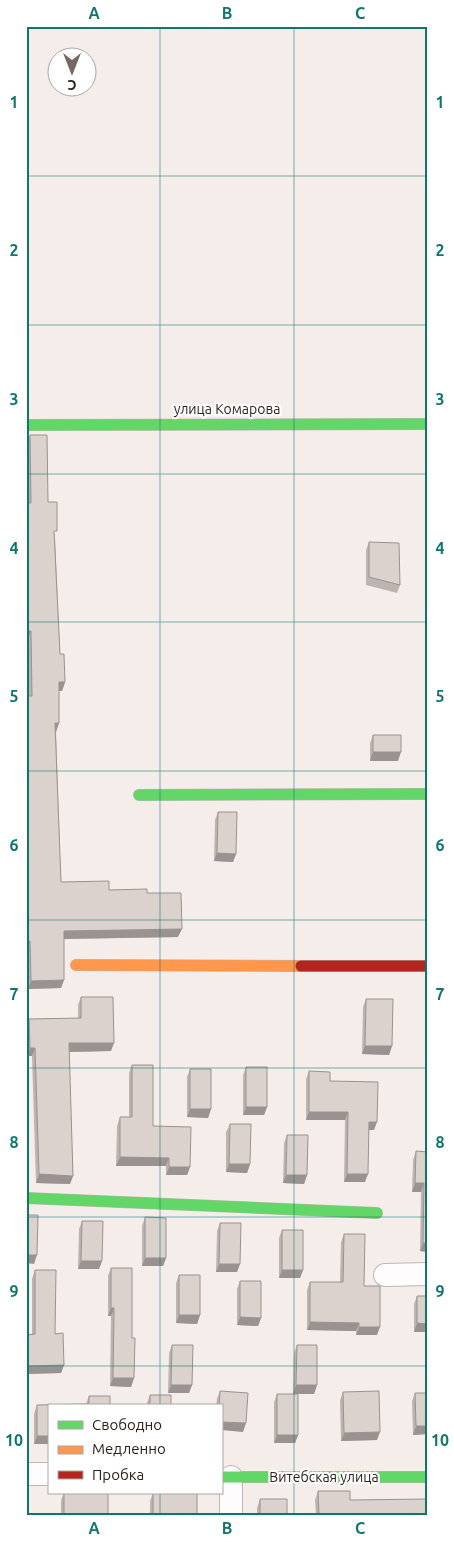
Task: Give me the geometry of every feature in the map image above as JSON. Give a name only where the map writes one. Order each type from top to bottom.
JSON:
[{"type":"street","name":"улица Комарова","points":[[26,425],[428,424]]},
{"type":"street","points":[[139,795],[428,794]]},
{"type":"street","points":[[76,965],[428,966]]},
{"type":"street","points":[[26,1198],[377,1213]]},
{"type":"street","points":[[385,1275],[428,1274]]},
{"type":"street","points":[[26,1474],[48,1474]]},
{"type":"street","points":[[226,1477],[231,1516]]},
{"type":"street","name":"Витебская улица","points":[[226,1477],[428,1477]]},
{"type":"building","points":[[30,435],[47,435],[48,502],[57,502],[57,531],[54,531],[60,654],[64,654],[65,682],[59,682],[59,723],[55,723],[61,882],[109,881],[109,890],[147,889],[147,893],[181,893],[182,929],[64,931],[64,980],[31,981],[30,941],[27,941],[26,696],[32,696],[31,631],[26,631],[26,503],[31,503]]},
{"type":"building","points":[[369,542],[399,543],[400,585],[369,577]]},
{"type":"building","points":[[373,735],[401,735],[401,752],[373,752]]},
{"type":"building","points":[[218,812],[237,812],[236,854],[217,853]]},
{"type":"building","points":[[81,997],[113,997],[114,1043],[69,1043],[73,1176],[39,1174],[35,1048],[30,1048],[29,1019],[81,1018]]},
{"type":"building","points":[[366,999],[393,999],[392,1046],[365,1046]]},
{"type":"building","points":[[132,1065],[153,1065],[153,1126],[191,1127],[190,1167],[169,1167],[169,1158],[120,1157],[120,1117],[132,1117]]},
{"type":"building","points":[[246,1067],[267,1067],[267,1107],[246,1107]]},
{"type":"building","points":[[190,1069],[211,1069],[211,1109],[190,1109]]},
{"type":"building","points":[[309,1071],[330,1072],[330,1081],[378,1082],[377,1122],[369,1122],[368,1174],[347,1174],[348,1112],[309,1112]]},
{"type":"building","points":[[230,1124],[251,1124],[250,1164],[229,1164]]},
{"type":"building","points":[[287,1135],[308,1135],[307,1175],[286,1175]]},
{"type":"building","points":[[416,1151],[428,1152],[428,1243],[423,1243],[424,1183],[415,1183]]},
{"type":"building","points":[[26,1215],[38,1215],[37,1255],[26,1255]]},
{"type":"building","points":[[145,1217],[166,1218],[166,1258],[145,1258]]},
{"type":"building","points":[[82,1221],[103,1221],[102,1261],[81,1261]]},
{"type":"building","points":[[220,1223],[241,1223],[240,1264],[219,1264]]},
{"type":"building","points":[[282,1230],[303,1230],[303,1270],[282,1270]]},
{"type":"building","points":[[344,1234],[365,1234],[364,1286],[380,1286],[380,1327],[359,1327],[359,1323],[310,1322],[310,1282],[343,1282]]},
{"type":"building","points":[[111,1268],[132,1268],[132,1338],[135,1338],[134,1378],[113,1378],[114,1308],[111,1308]]},
{"type":"building","points":[[35,1270],[56,1270],[55,1334],[63,1333],[64,1365],[26,1366],[26,1335],[35,1334]]},
{"type":"building","points":[[179,1275],[200,1275],[200,1315],[179,1315]]},
{"type":"building","points":[[240,1281],[261,1281],[261,1318],[240,1317]]},
{"type":"building","points":[[417,1296],[428,1296],[428,1324],[417,1323]]},
{"type":"building","points":[[172,1345],[193,1345],[192,1385],[171,1385]]},
{"type":"building","points":[[297,1345],[317,1345],[317,1385],[296,1385]]},
{"type":"building","points":[[220,1391],[248,1393],[246,1423],[222,1422],[222,1404],[219,1404]]},
{"type":"building","points":[[379,1391],[380,1432],[344,1433],[343,1392]]},
{"type":"building","points":[[415,1393],[428,1393],[428,1426],[416,1426]]},
{"type":"building","points":[[277,1394],[298,1394],[298,1435],[277,1435]]},
{"type":"building","points":[[150,1395],[171,1395],[171,1404],[150,1404]]},
{"type":"building","points":[[89,1396],[110,1396],[110,1404],[89,1404]]},
{"type":"building","points":[[37,1405],[48,1405],[48,1436],[37,1436]]},
{"type":"building","points":[[318,1491],[350,1491],[350,1500],[428,1499],[428,1516],[319,1516]]},
{"type":"building","points":[[64,1494],[108,1494],[108,1516],[64,1516]]},
{"type":"building","points":[[153,1494],[197,1494],[197,1516],[153,1516]]},
{"type":"building","points":[[260,1499],[287,1499],[287,1516],[260,1516]]},
{"type":"traffic: fast","points":[[26,425],[428,424]]},
{"type":"traffic: fast","points":[[139,795],[428,794]]},
{"type":"traffic: fast","points":[[26,1198],[377,1213]]},
{"type":"traffic: fast","points":[[222,1477],[428,1477]]},
{"type":"traffic: slow","points":[[76,965],[301,966]]},
{"type":"traffic: jam","points":[[301,966],[428,966]]}]
